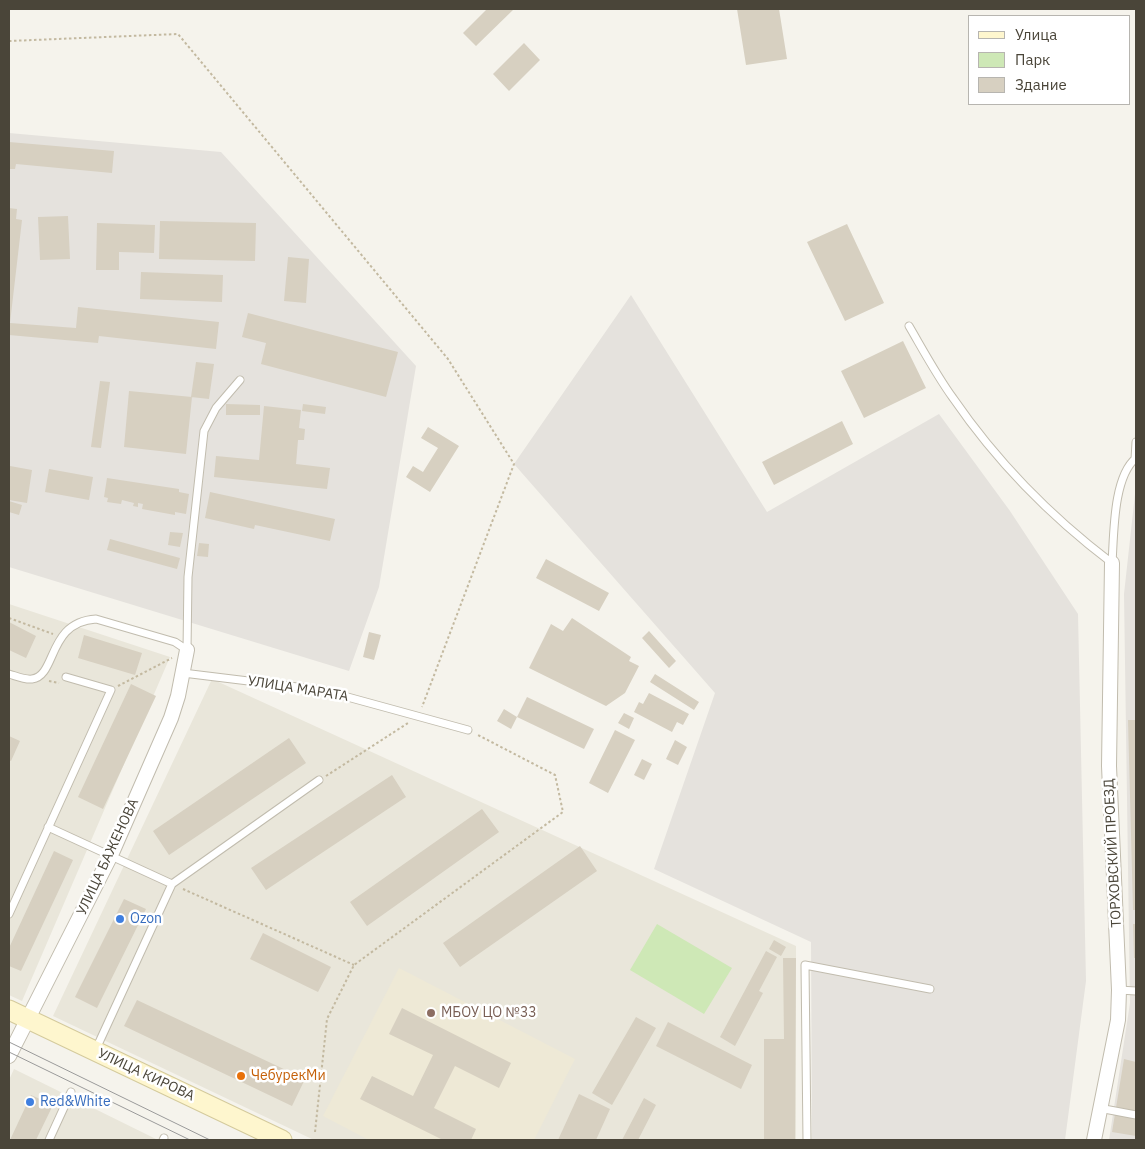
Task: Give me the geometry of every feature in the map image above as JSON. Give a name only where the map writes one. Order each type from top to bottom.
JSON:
[{"type":"street","name":"ТОРХОВСКИЙ ПРОЕЗД","points":[[1094,1140],[1118,1020],[1119,990],[1109,766],[1112,563]]},
{"type":"street","name":"УЛИЦА БАЖЕНОВА","points":[[9,1056],[111,855],[171,718],[187,650]]},
{"type":"street","name":"УЛИЦА КИРОВА","points":[[9,1010],[282,1140]]},
{"type":"lane","points":[[909,326],[952,398],[997,457],[1069,531],[1112,563]]},
{"type":"lane","points":[[187,650],[188,577],[204,431],[216,408],[240,380]]},
{"type":"lane","points":[[1112,563],[1116,515],[1123,476],[1136,459],[1136,442]]},
{"type":"lane","points":[[9,674],[32,679],[42,674],[60,636],[82,620],[96,619],[175,642],[187,650]]},
{"type":"lane","name":"УЛИЦА МАРАТА","points":[[183,673],[322,690],[468,730]]},
{"type":"lane","points":[[9,914],[111,690],[66,677]]},
{"type":"lane","points":[[95,1052],[172,884],[319,780]]},
{"type":"lane","points":[[48,827],[172,884]]},
{"type":"lane","points":[[807,1140],[805,965],[930,989]]},
{"type":"lane","points":[[1119,990],[1136,992]]},
{"type":"lane","points":[[49,1140],[71,1092]]},
{"type":"lane","points":[[1099,1108],[1136,1115]]},
{"type":"path","points":[[9,41],[178,34],[448,359],[514,464],[419,716],[319,780]]},
{"type":"path","points":[[9,618],[60,636]]},
{"type":"path","points":[[111,690],[187,650]]},
{"type":"path","points":[[32,679],[60,683],[66,677]]},
{"type":"path","points":[[315,1132],[328,1019],[354,965],[563,812],[556,774],[468,730]]},
{"type":"path","points":[[172,884],[354,965]]},
{"type":"shaded area","points":[[9,133],[221,152],[416,366],[379,587],[349,671],[9,567]]},
{"type":"shaded area","points":[[631,295],[767,512],[939,414],[1010,511],[1078,614],[1086,981],[1065,1140],[812,1140],[811,942],[654,869],[715,693],[514,464]]},
{"type":"shaded area","points":[[1136,485],[1136,1140],[1109,1140],[1130,1003],[1124,594]]},
{"type":"shaded area","points":[[9,604],[170,657],[22,1001],[9,995]]},
{"type":"shaded area","points":[[212,679],[796,946],[796,1140],[314,1140],[53,1016]]},
{"type":"shaded area","name":"МБОУ ЦО №33","points":[[399,968],[575,1059],[534,1140],[369,1140],[323,1116]]},
{"type":"shaded area","points":[[14,1069],[158,1140],[9,1140],[9,1080]]},
{"type":"green space","points":[[657,924],[732,968],[704,1014],[630,970]]},
{"type":"building","points":[[487,9],[514,9],[476,46],[463,33]]},
{"type":"building","points":[[737,9],[779,9],[787,59],[746,65]]},
{"type":"building","points":[[524,43],[540,60],[509,91],[493,74]]},
{"type":"building","points":[[9,142],[114,151],[112,173],[16,164],[15,169],[9,169]]},
{"type":"building","points":[[9,208],[17,209],[16,219],[22,220],[10,323],[76,328],[78,307],[219,322],[216,349],[99,336],[98,343],[9,335]]},
{"type":"building","points":[[68,216],[70,259],[40,260],[38,217]]},
{"type":"building","points":[[160,221],[256,223],[255,261],[159,259]]},
{"type":"building","points":[[97,223],[155,225],[154,253],[119,252],[119,270],[96,270]]},
{"type":"building","points":[[847,224],[884,303],[845,321],[807,242]]},
{"type":"building","points":[[288,257],[309,259],[306,303],[284,301]]},
{"type":"building","points":[[141,272],[223,275],[222,302],[140,299]]},
{"type":"building","points":[[248,313],[398,352],[386,397],[261,364],[266,343],[242,337]]},
{"type":"building","points":[[903,341],[926,388],[864,418],[841,371]]},
{"type":"building","points":[[196,362],[214,364],[209,399],[191,397]]},
{"type":"building","points":[[100,381],[110,382],[101,448],[91,447]]},
{"type":"building","points":[[129,391],[192,397],[186,454],[124,447]]},
{"type":"building","points":[[226,404],[260,405],[260,415],[226,415]]},
{"type":"building","points":[[303,404],[326,407],[325,414],[302,411]]},
{"type":"building","points":[[264,406],[301,410],[299,428],[305,429],[304,440],[298,440],[296,464],[330,468],[327,489],[214,477],[216,456],[259,460]]},
{"type":"building","points":[[842,421],[853,444],[774,485],[762,462]]},
{"type":"building","points":[[428,427],[459,446],[430,492],[406,477],[413,466],[423,472],[438,448],[421,438]]},
{"type":"building","points":[[10,466],[32,470],[27,503],[9,500]]},
{"type":"building","points":[[49,469],[93,477],[89,500],[45,492]]},
{"type":"building","points":[[107,478],[179,489],[179,492],[189,494],[186,514],[175,512],[175,515],[142,509],[143,504],[138,503],[138,507],[133,506],[134,503],[122,500],[121,504],[107,502],[108,498],[104,497]]},
{"type":"building","points":[[210,492],[335,519],[330,541],[255,525],[254,529],[205,518]]},
{"type":"building","points":[[9,501],[22,505],[19,515],[9,512]]},
{"type":"building","points":[[170,532],[183,533],[180,547],[168,545]]},
{"type":"building","points":[[110,539],[180,558],[177,569],[107,550]]},
{"type":"building","points":[[199,543],[209,544],[208,557],[197,556]]},
{"type":"building","points":[[546,559],[609,593],[599,611],[536,578]]},
{"type":"building","points":[[572,618],[631,657],[629,661],[639,666],[625,693],[606,706],[529,668],[551,624],[563,631]]},
{"type":"building","points":[[9,622],[36,636],[26,658],[9,650]]},
{"type":"building","points":[[649,631],[676,661],[669,668],[642,638]]},
{"type":"building","points":[[369,632],[381,635],[374,660],[363,657]]},
{"type":"building","points":[[84,635],[142,653],[135,675],[78,658]]},
{"type":"building","points":[[655,674],[699,702],[694,710],[650,682]]},
{"type":"building","points":[[131,684],[156,696],[103,809],[78,797]]},
{"type":"building","points":[[649,693],[689,714],[683,725],[677,722],[672,732],[634,712],[639,702],[643,704]]},
{"type":"building","points":[[527,697],[594,729],[584,749],[517,717]]},
{"type":"building","points":[[504,709],[517,717],[511,729],[497,721]]},
{"type":"building","points":[[624,713],[634,718],[629,729],[618,723]]},
{"type":"building","points":[[1128,720],[1136,720],[1136,910],[1133,910]]},
{"type":"building","points":[[615,730],[635,740],[608,793],[589,783]]},
{"type":"building","points":[[9,736],[20,741],[11,761],[9,760]]},
{"type":"building","points":[[289,738],[306,763],[169,855],[153,831]]},
{"type":"building","points":[[675,740],[687,747],[678,765],[666,759]]},
{"type":"building","points":[[642,759],[652,764],[644,780],[634,775]]},
{"type":"building","points":[[392,775],[406,797],[266,890],[251,868]]},
{"type":"building","points":[[482,809],[499,832],[367,926],[350,902]]},
{"type":"building","points":[[580,846],[597,871],[460,967],[443,943]]},
{"type":"building","points":[[54,851],[73,860],[21,971],[9,966],[9,948]]},
{"type":"building","points":[[124,899],[146,909],[97,1008],[75,997]]},
{"type":"building","points":[[1133,924],[1136,924],[1136,958],[1134,958]]},
{"type":"building","points":[[263,933],[331,967],[318,992],[250,959]]},
{"type":"building","points":[[774,940],[786,947],[781,956],[769,949]]},
{"type":"building","points":[[766,951],[777,957],[759,991],[763,993],[735,1046],[720,1037]]},
{"type":"building","points":[[783,958],[796,958],[795,1140],[764,1140],[764,1039],[784,1039]]},
{"type":"building","points":[[137,1000],[305,1079],[292,1106],[124,1026]]},
{"type":"building","points":[[402,1008],[511,1063],[499,1088],[455,1066],[434,1108],[476,1129],[471,1140],[443,1140],[360,1099],[372,1076],[413,1096],[433,1055],[389,1034]]},
{"type":"building","points":[[636,1017],[656,1028],[612,1105],[592,1093]]},
{"type":"building","points":[[668,1022],[752,1065],[741,1089],[656,1046]]},
{"type":"building","points":[[1124,1059],[1136,1062],[1136,1136],[1112,1132]]},
{"type":"building","points":[[579,1094],[610,1109],[596,1140],[558,1140]]},
{"type":"building","points":[[31,1095],[53,1105],[36,1140],[10,1140]]},
{"type":"building","points":[[644,1098],[656,1105],[638,1140],[622,1140]]},
{"type":"tram line","points":[[9,1042],[210,1140]]},
{"type":"tram line","points":[[9,1052],[190,1140]]},
{"type":"place","name":"Ozon","points":[[120,919]]},
{"type":"place","name":"МБОУ ЦО №33","points":[[431,1013]]},
{"type":"place","name":"ЧебурекМи","points":[[241,1076]]},
{"type":"place","name":"Red&White","points":[[30,1102]]}]
